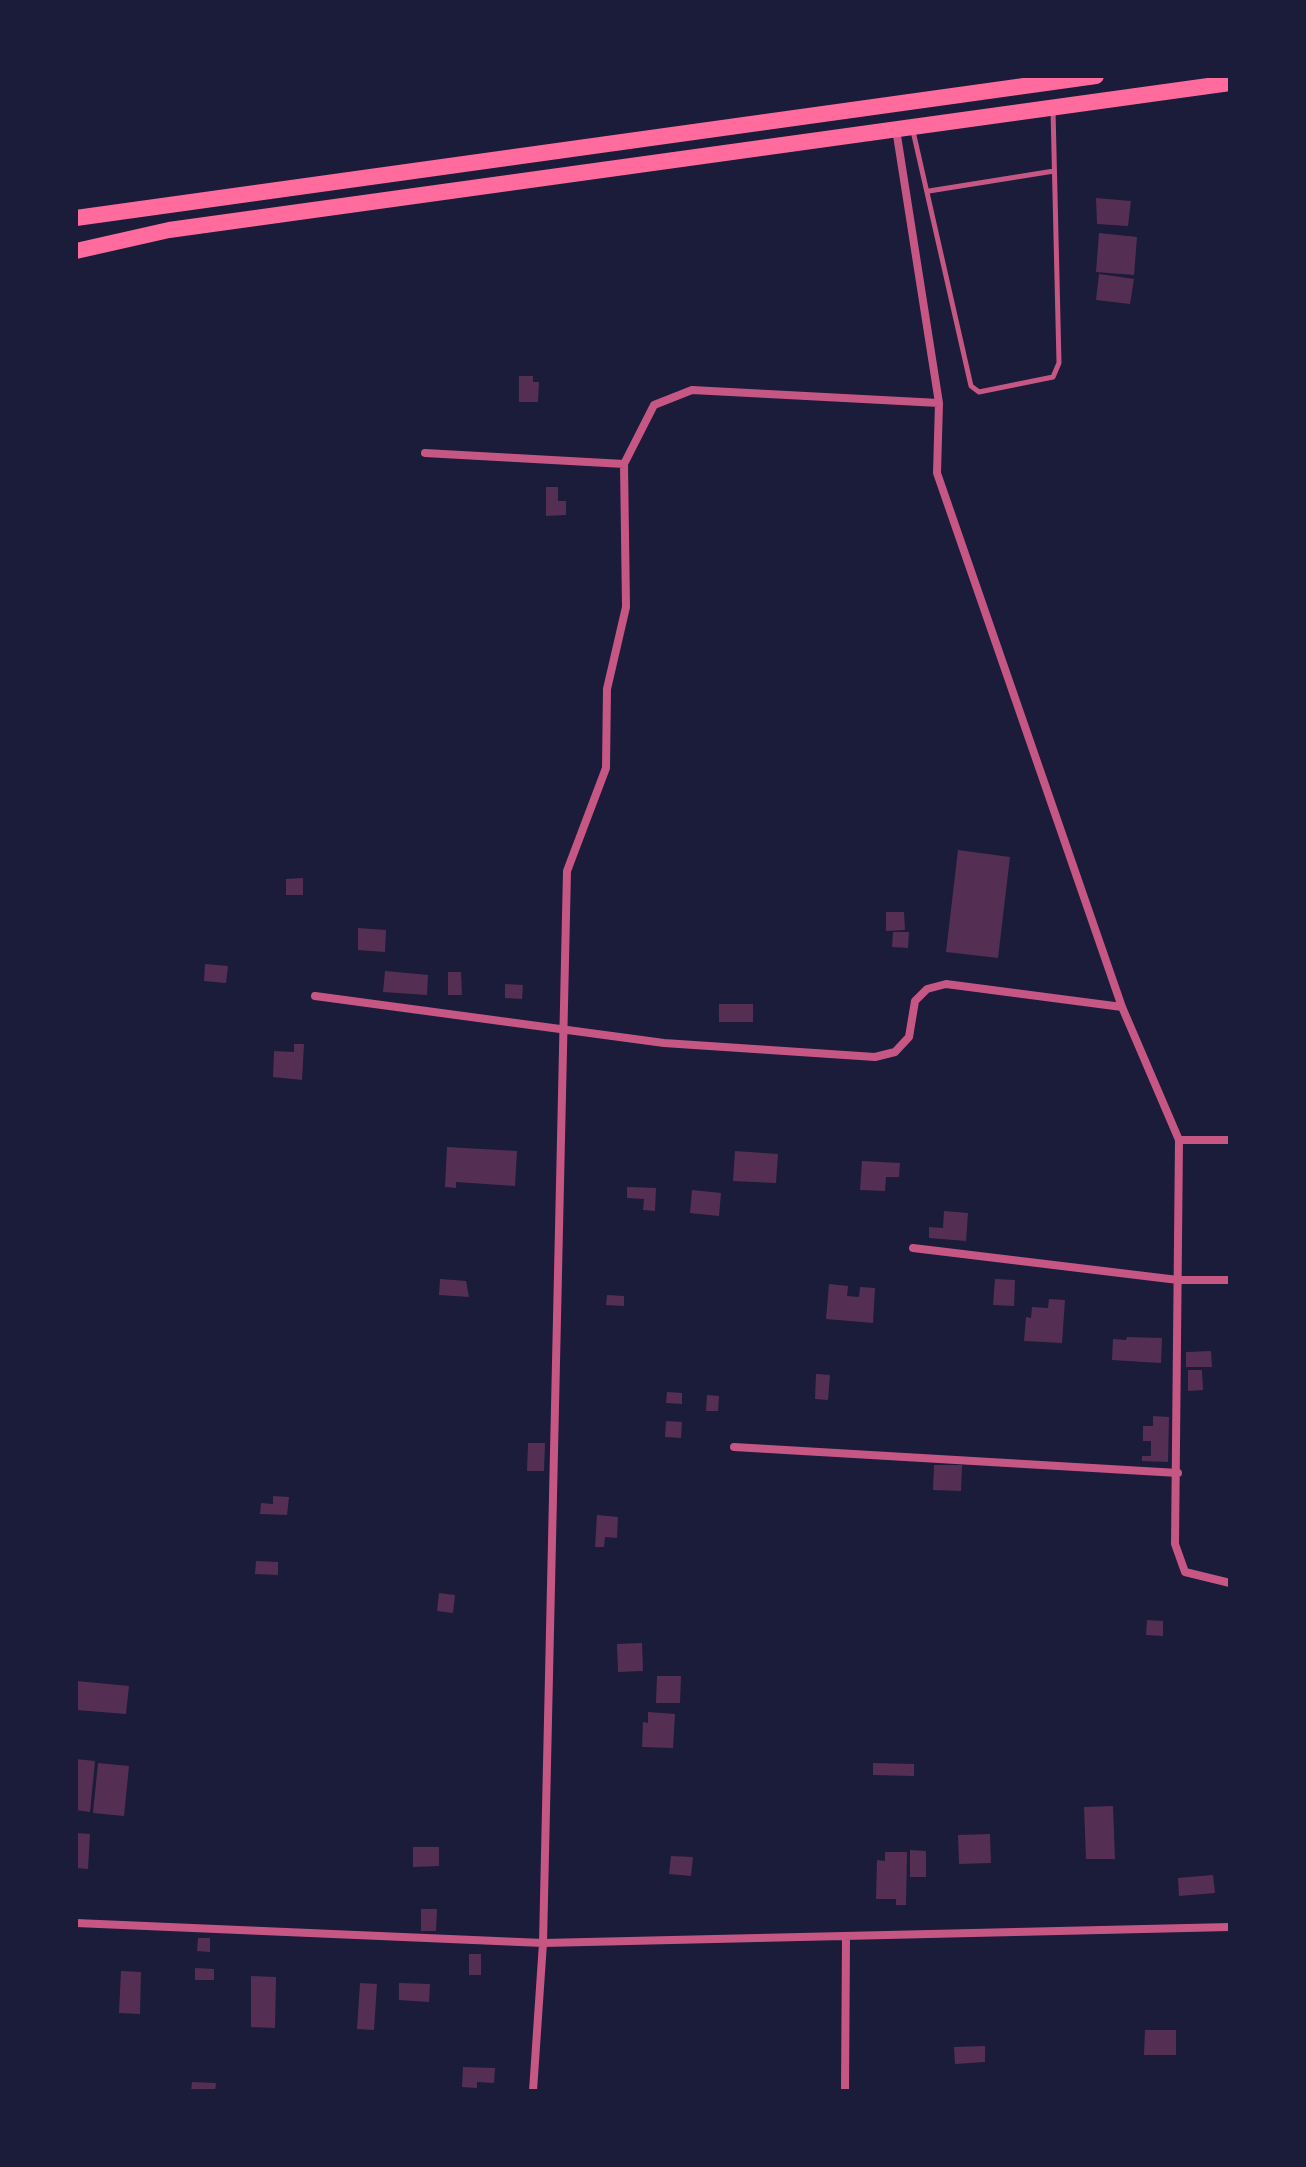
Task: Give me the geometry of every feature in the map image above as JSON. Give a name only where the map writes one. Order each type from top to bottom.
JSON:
[{"type":"main road","points":[[76,218],[1096,76]]},
{"type":"main road","points":[[76,251],[169,230],[1230,83]]},
{"type":"street","points":[[904,128],[939,403],[937,473],[1122,1007],[1179,1140],[1175,1544],[1185,1572],[1210,1581],[1230,1583]]},
{"type":"street","points":[[533,2091],[543,1943],[567,871],[606,768],[607,689],[626,607],[624,464],[654,405],[692,390],[939,403]]},
{"type":"street","points":[[425,453],[624,464]]},
{"type":"street","points":[[315,996],[565,1027],[664,1043],[875,1057],[895,1052],[909,1037],[915,1001],[927,989],[946,984],[1122,1007]]},
{"type":"street","points":[[1179,1140],[1230,1140]]},
{"type":"street","points":[[913,1248],[1178,1280],[1230,1280]]},
{"type":"street","points":[[734,1447],[1178,1473]]},
{"type":"street","points":[[76,1923],[543,1943],[1230,1927]]},
{"type":"street","points":[[845,2091],[846,1937]]},
{"type":"lane","points":[[904,128],[929,191],[971,386],[979,392],[1053,377],[1059,363],[1053,107]]},
{"type":"lane","points":[[929,191],[1054,171]]},
{"type":"building","points":[[1096,198],[1131,201],[1128,226],[1097,224]]},
{"type":"building","points":[[1099,233],[1137,237],[1134,275],[1096,272]]},
{"type":"building","points":[[1099,274],[1134,279],[1130,304],[1096,300]]},
{"type":"building","points":[[519,376],[533,376],[533,382],[539,382],[538,402],[519,402]]},
{"type":"building","points":[[546,487],[558,487],[558,501],[566,501],[566,515],[546,516]]},
{"type":"building","points":[[958,850],[1010,857],[998,958],[946,952]]},
{"type":"building","points":[[303,878],[303,895],[286,895],[286,879]]},
{"type":"building","points":[[886,912],[904,912],[905,930],[886,931]]},
{"type":"building","points":[[358,928],[386,930],[385,952],[358,950]]},
{"type":"building","points":[[893,932],[909,932],[908,948],[892,947]]},
{"type":"building","points":[[205,964],[228,966],[226,983],[204,981]]},
{"type":"building","points":[[385,971],[428,975],[427,995],[383,992]]},
{"type":"building","points":[[448,972],[461,972],[462,995],[448,995]]},
{"type":"building","points":[[505,984],[523,985],[522,999],[505,998]]},
{"type":"building","points":[[719,1004],[753,1004],[753,1022],[719,1022]]},
{"type":"building","points":[[294,1044],[304,1044],[302,1080],[273,1077],[274,1051],[294,1052]]},
{"type":"building","points":[[447,1147],[517,1151],[515,1186],[456,1182],[456,1188],[445,1187]]},
{"type":"building","points":[[735,1151],[778,1154],[776,1183],[733,1181]]},
{"type":"building","points":[[862,1161],[900,1163],[899,1177],[886,1177],[885,1191],[860,1190]]},
{"type":"building","points":[[627,1187],[656,1188],[655,1211],[643,1210],[644,1199],[627,1198]]},
{"type":"building","points":[[692,1190],[721,1193],[719,1216],[690,1213]]},
{"type":"building","points":[[944,1211],[968,1213],[966,1241],[929,1238],[929,1227],[943,1228]]},
{"type":"building","points":[[440,1279],[466,1281],[469,1297],[439,1295]]},
{"type":"building","points":[[995,1279],[1015,1280],[1014,1306],[993,1305]]},
{"type":"building","points":[[829,1284],[848,1286],[847,1296],[859,1297],[860,1287],[875,1288],[873,1323],[826,1319]]},
{"type":"building","points":[[607,1295],[624,1296],[624,1306],[606,1305]]},
{"type":"building","points":[[1049,1299],[1065,1300],[1062,1343],[1024,1341],[1026,1317],[1031,1318],[1032,1307],[1048,1308]]},
{"type":"building","points":[[1127,1337],[1162,1338],[1161,1363],[1112,1360],[1113,1339],[1126,1340]]},
{"type":"building","points":[[1211,1351],[1212,1367],[1186,1367],[1186,1352]]},
{"type":"building","points":[[1188,1370],[1202,1370],[1203,1390],[1188,1391]]},
{"type":"building","points":[[816,1374],[830,1375],[828,1400],[815,1399]]},
{"type":"building","points":[[667,1392],[682,1393],[682,1404],[666,1403]]},
{"type":"building","points":[[707,1395],[719,1396],[718,1411],[706,1411]]},
{"type":"building","points":[[1153,1416],[1169,1417],[1168,1462],[1142,1461],[1142,1456],[1151,1456],[1151,1441],[1143,1441],[1143,1426],[1153,1426]]},
{"type":"building","points":[[666,1421],[682,1422],[681,1438],[665,1437]]},
{"type":"building","points":[[528,1443],[545,1443],[544,1471],[527,1471]]},
{"type":"building","points":[[934,1465],[962,1465],[961,1491],[933,1490]]},
{"type":"building","points":[[273,1496],[289,1497],[287,1515],[260,1514],[261,1503],[273,1504]]},
{"type":"building","points":[[597,1515],[618,1517],[617,1538],[605,1537],[604,1547],[595,1547]]},
{"type":"building","points":[[256,1561],[278,1562],[278,1575],[255,1574]]},
{"type":"building","points":[[439,1593],[455,1595],[453,1613],[437,1611]]},
{"type":"building","points":[[1147,1620],[1163,1621],[1163,1636],[1146,1635]]},
{"type":"building","points":[[642,1643],[643,1671],[618,1672],[617,1644]]},
{"type":"building","points":[[657,1676],[681,1676],[680,1703],[656,1703]]},
{"type":"building","points":[[77,1681],[129,1686],[126,1714],[76,1710]]},
{"type":"building","points":[[648,1712],[675,1714],[673,1748],[642,1747],[643,1722],[648,1723]]},
{"type":"building","points":[[76,1759],[95,1761],[90,1812],[76,1810]]},
{"type":"building","points":[[98,1763],[129,1766],[124,1816],[93,1813]]},
{"type":"building","points":[[873,1763],[914,1764],[914,1776],[873,1775]]},
{"type":"building","points":[[1113,1806],[1115,1859],[1086,1859],[1084,1807]]},
{"type":"building","points":[[76,1833],[90,1834],[88,1869],[76,1868]]},
{"type":"building","points":[[990,1834],[991,1863],[959,1864],[958,1835]]},
{"type":"building","points":[[413,1847],[439,1847],[439,1866],[413,1867]]},
{"type":"building","points":[[910,1850],[926,1851],[926,1877],[910,1877]]},
{"type":"building","points":[[885,1852],[907,1852],[906,1905],[896,1905],[896,1899],[876,1899],[877,1860],[885,1861]]},
{"type":"building","points":[[671,1856],[693,1857],[691,1876],[669,1874]]},
{"type":"building","points":[[1213,1875],[1215,1893],[1179,1896],[1178,1878]]},
{"type":"building","points":[[421,1909],[437,1909],[436,1931],[421,1931]]},
{"type":"building","points":[[198,1938],[210,1938],[210,1952],[197,1951]]},
{"type":"building","points":[[469,1954],[481,1954],[481,1975],[469,1975]]},
{"type":"building","points":[[195,1968],[214,1969],[214,1980],[195,1980]]},
{"type":"building","points":[[121,1971],[141,1972],[140,2014],[119,2013]]},
{"type":"building","points":[[251,1976],[276,1977],[275,2028],[251,2027]]},
{"type":"building","points":[[360,1983],[377,1984],[374,2030],[357,2029]]},
{"type":"building","points":[[399,1983],[430,1984],[429,2002],[399,2000]]},
{"type":"building","points":[[1145,2030],[1176,2030],[1176,2055],[1144,2055]]},
{"type":"building","points":[[985,2046],[985,2062],[955,2064],[954,2047]]},
{"type":"building","points":[[463,2067],[495,2068],[494,2083],[477,2082],[477,2088],[462,2087]]},
{"type":"building","points":[[192,2082],[216,2083],[215,2091],[191,2091]]}]
